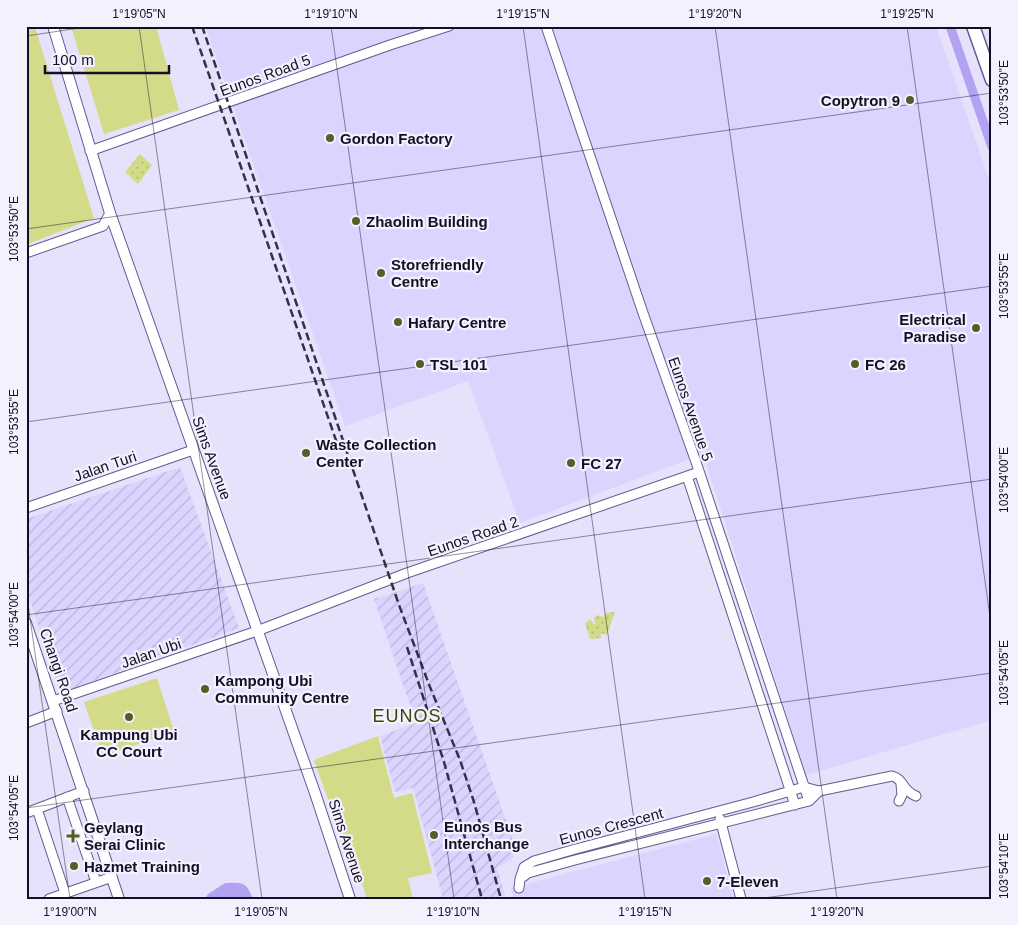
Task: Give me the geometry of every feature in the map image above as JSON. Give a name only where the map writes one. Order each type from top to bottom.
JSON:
[{"type":"highway","points":[[973,26],[992,80]]},
{"type":"main road","name":"Sims Avenue","points":[[53,26],[110,213],[315,792],[350,899]]},
{"type":"main road","name":"Changi Road","points":[[26,622],[119,899]]},
{"type":"street","name":"Eunos Road 5","points":[[90,151],[449,26]]},
{"type":"street","name":"Eunos Avenue 5","points":[[546,26],[699,472],[809,801]]},
{"type":"street","points":[[26,253],[103,226],[110,213]]},
{"type":"street","name":"Jalan Turi","points":[[26,508],[193,450]]},
{"type":"street","name":"Eunos Road 2","points":[[257,631],[407,573],[699,472]]},
{"type":"street","name":"Eunos Avenue 5","points":[[687,476],[795,805]]},
{"type":"street","name":"Jalan Ubi","points":[[53,701],[257,631]]},
{"type":"street","points":[[26,723],[57,711]]},
{"type":"street","points":[[804,787],[819,791],[896,776],[908,793],[916,796]]},
{"type":"street","points":[[899,801],[902,795],[900,782]]},
{"type":"street","name":"Eunos Crescent","points":[[804,787],[534,861],[524,867],[520,883],[528,873],[795,805],[809,801],[819,791]]},
{"type":"street","points":[[26,813],[84,791]]},
{"type":"street","points":[[67,798],[96,882]]},
{"type":"street","points":[[38,809],[65,893]]},
{"type":"street","points":[[718,811],[741,899]]},
{"type":"street","points":[[49,899],[112,877]]},
{"type":"shaded area","points":[[205,26],[936,26],[992,188],[992,720],[806,775],[703,454],[520,523],[468,381],[345,426]]},
{"type":"shaded area","points":[[180,467],[239,628],[60,693],[26,588],[26,519]]},
{"type":"shaded area","name":"Eunos Bus Interchange","points":[[423,583],[515,846],[513,857],[497,867],[505,895],[492,899],[443,899],[413,788],[395,792],[380,736],[416,723],[374,599]]},
{"type":"shaded area","points":[[716,834],[734,899],[514,899],[511,888]]},
{"type":"shaded area","points":[[225,883],[244,884],[253,899],[205,899],[208,894]]},
{"type":"green space","points":[[71,26],[156,26],[179,110],[104,134]]},
{"type":"green space","points":[[35,27],[94,218],[28,244],[26,238],[26,30]]},
{"type":"green space","points":[[140,154],[152,165],[138,184],[125,172]]},
{"type":"green space","points":[[615,612],[607,635],[601,633],[601,638],[590,639],[585,623],[590,619],[595,624],[594,618],[597,615],[603,617],[606,613]]},
{"type":"green space","name":"Kampung Ubi CC Court","points":[[157,678],[174,731],[103,757],[84,702]]},
{"type":"green space","points":[[378,736],[394,798],[412,793],[432,873],[408,878],[413,899],[367,899],[359,874],[351,863],[314,760]]},
{"type":"waterway","points":[[950,26],[992,147]]},
{"type":"railway","points":[[192,26],[338,446]]},
{"type":"railway","points":[[202,26],[399,605],[460,760],[474,802],[501,899]]},
{"type":"railway","points":[[407,647],[444,762],[482,899]]},
{"type":"place","name":"Copytron 9","points":[[910,100]]},
{"type":"place","name":"Gordon Factory","points":[[330,138]]},
{"type":"place","name":"Zhaolim Building","points":[[356,221]]},
{"type":"place","name":"Storefriendly Centre","points":[[381,273]]},
{"type":"place","name":"Hafary Centre","points":[[398,322]]},
{"type":"place","name":"Electrical Paradise","points":[[976,328]]},
{"type":"place","name":"TSL 101","points":[[420,364]]},
{"type":"place","name":"FC 26","points":[[855,364]]},
{"type":"place","name":"Waste Collection Center","points":[[306,453]]},
{"type":"place","name":"FC 27","points":[[571,463]]},
{"type":"place","name":"Kampong Ubi Community Centre","points":[[205,689]]},
{"type":"place","name":"Kampung Ubi CC Court","points":[[129,717]]},
{"type":"place","name":"Eunos Bus Interchange","points":[[434,835]]},
{"type":"place","name":"Geylang Serai Clinic","points":[[73,836]]},
{"type":"place","name":"Hazmet Training","points":[[74,866]]},
{"type":"place","name":"7-Eleven","points":[[707,881]]},
{"type":"district","name":"EUNOS","points":[[407,716]]}]
